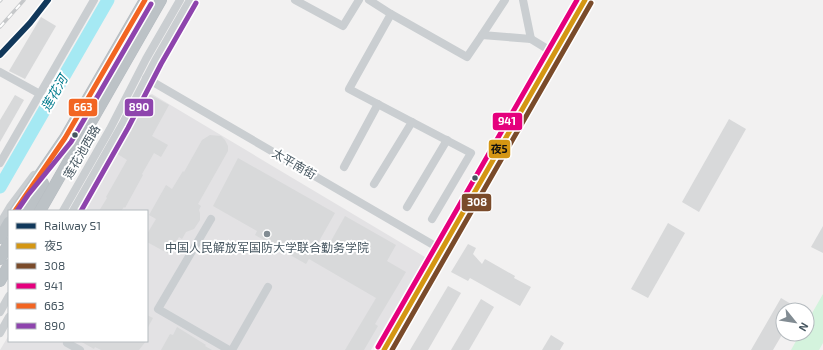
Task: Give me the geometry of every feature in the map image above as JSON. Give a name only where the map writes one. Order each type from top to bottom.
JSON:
[{"type":"highway","name":"莲花池西路","points":[[28,210],[66,138],[145,0]]},
{"type":"highway","name":"莲花池西路","points":[[41,210],[161,0]]},
{"type":"highway","name":"莲花池西路","points":[[17,210],[66,138]]},
{"type":"highway","points":[[0,238],[8,224]]},
{"type":"highway","points":[[0,259],[8,245]]},
{"type":"highway","points":[[0,281],[8,267]]},
{"type":"street","points":[[0,163],[94,0]]},
{"type":"street","name":"莲花池西路","points":[[64,210],[110,129],[146,59],[180,0]]},
{"type":"street","name":"莲花池西路","points":[[74,210],[190,0]]},
{"type":"street","points":[[295,0],[343,26],[359,0]]},
{"type":"street","points":[[369,0],[468,57],[505,0]]},
{"type":"street","points":[[524,0],[531,39]]},
{"type":"street","points":[[384,350],[585,0]]},
{"type":"street","points":[[391,14],[349,89],[471,153],[432,219]]},
{"type":"street","points":[[482,35],[531,39],[554,53]]},
{"type":"street","points":[[0,72],[40,94]]},
{"type":"street","name":"太平南街","points":[[146,78],[442,250]]},
{"type":"street","points":[[344,167],[378,104]]},
{"type":"street","points":[[374,184],[412,122]]},
{"type":"street","points":[[9,210],[22,191],[66,138]]},
{"type":"street","points":[[407,207],[447,140]]},
{"type":"street","points":[[0,224],[8,212]]},
{"type":"street","points":[[210,219],[158,309],[231,350],[268,287]]},
{"type":"street","points":[[0,312],[8,298]]},
{"type":"street","points":[[0,333],[8,319]]},
{"type":"street","points":[[67,342],[80,350]]},
{"type":"shaded area","name":"中国人民解放军国防大学联合勤务学院","points":[[152,94],[425,257],[371,350],[0,350],[8,337],[8,342],[148,342],[148,210],[82,210],[146,97]]},
{"type":"green space","points":[[823,294],[823,343],[819,350],[791,350],[796,342],[815,342],[815,308]]},
{"type":"building","points":[[41,17],[56,26],[25,79],[9,71]]},
{"type":"building","points":[[149,94],[169,105],[152,136],[168,145],[161,157],[154,153],[125,208],[124,207],[122,210],[100,210],[127,160],[116,153]]},
{"type":"building","points":[[15,95],[24,100],[0,142],[0,120]]},
{"type":"building","points":[[729,119],[746,129],[699,212],[682,202]]},
{"type":"building","points":[[210,135],[221,136],[228,146],[228,151],[198,204],[201,206],[199,210],[200,220],[194,229],[186,232],[182,239],[179,237],[169,254],[148,243],[148,232],[156,219],[149,215],[166,185],[172,189],[183,171],[184,172],[202,140]]},
{"type":"building","points":[[238,158],[335,213],[318,243],[327,248],[345,216],[396,245],[387,261],[406,272],[375,324],[378,326],[364,350],[345,350],[376,298],[309,259],[306,264],[255,235],[257,231],[213,206]]},
{"type":"building","points":[[668,223],[685,233],[648,298],[631,289]]},
{"type":"building","points":[[823,226],[823,253],[811,247]]},
{"type":"building","points":[[468,244],[476,248],[473,254],[482,264],[485,259],[531,287],[520,306],[470,278],[468,281],[451,272]]},
{"type":"building","points":[[448,286],[461,293],[428,350],[410,350]]},
{"type":"building","points":[[781,298],[788,302],[779,302]]},
{"type":"building","points":[[481,299],[494,307],[469,350],[451,350]]},
{"type":"building","points":[[775,308],[775,342],[778,342],[773,350],[751,350]]},
{"type":"building","points":[[148,316],[153,318],[148,327]]},
{"type":"building","points":[[177,327],[212,350],[161,350],[170,334],[173,335]]},
{"type":"building","points":[[551,335],[564,343],[560,350],[542,350]]},
{"type":"building","points":[[82,342],[145,342],[139,350],[101,350],[95,347],[94,349]]},
{"type":"waterway","name":"莲花河","points":[[0,187],[108,0]]},
{"type":"railway","points":[[0,27],[24,0]]},
{"type":"rail line","name":"S1","points":[[0,55],[30,23],[48,0]]},
{"type":"transit line","name":"663","points":[[16,210],[65,138],[145,0]]},
{"type":"transit line","name":"941","points":[[378,347],[577,0]]},
{"type":"transit line","name":"夜5","points":[[384,350],[585,0]]},
{"type":"transit line","name":"890","points":[[82,210],[196,3]]},
{"type":"transit line","name":"308","points":[[392,350],[591,3]]},
{"type":"transit line","name":"890","points":[[18,210],[71,142],[151,4]]},
{"type":"place","name":"中国人民解放军国防大学联合勤务学院","points":[[267,234]]}]
